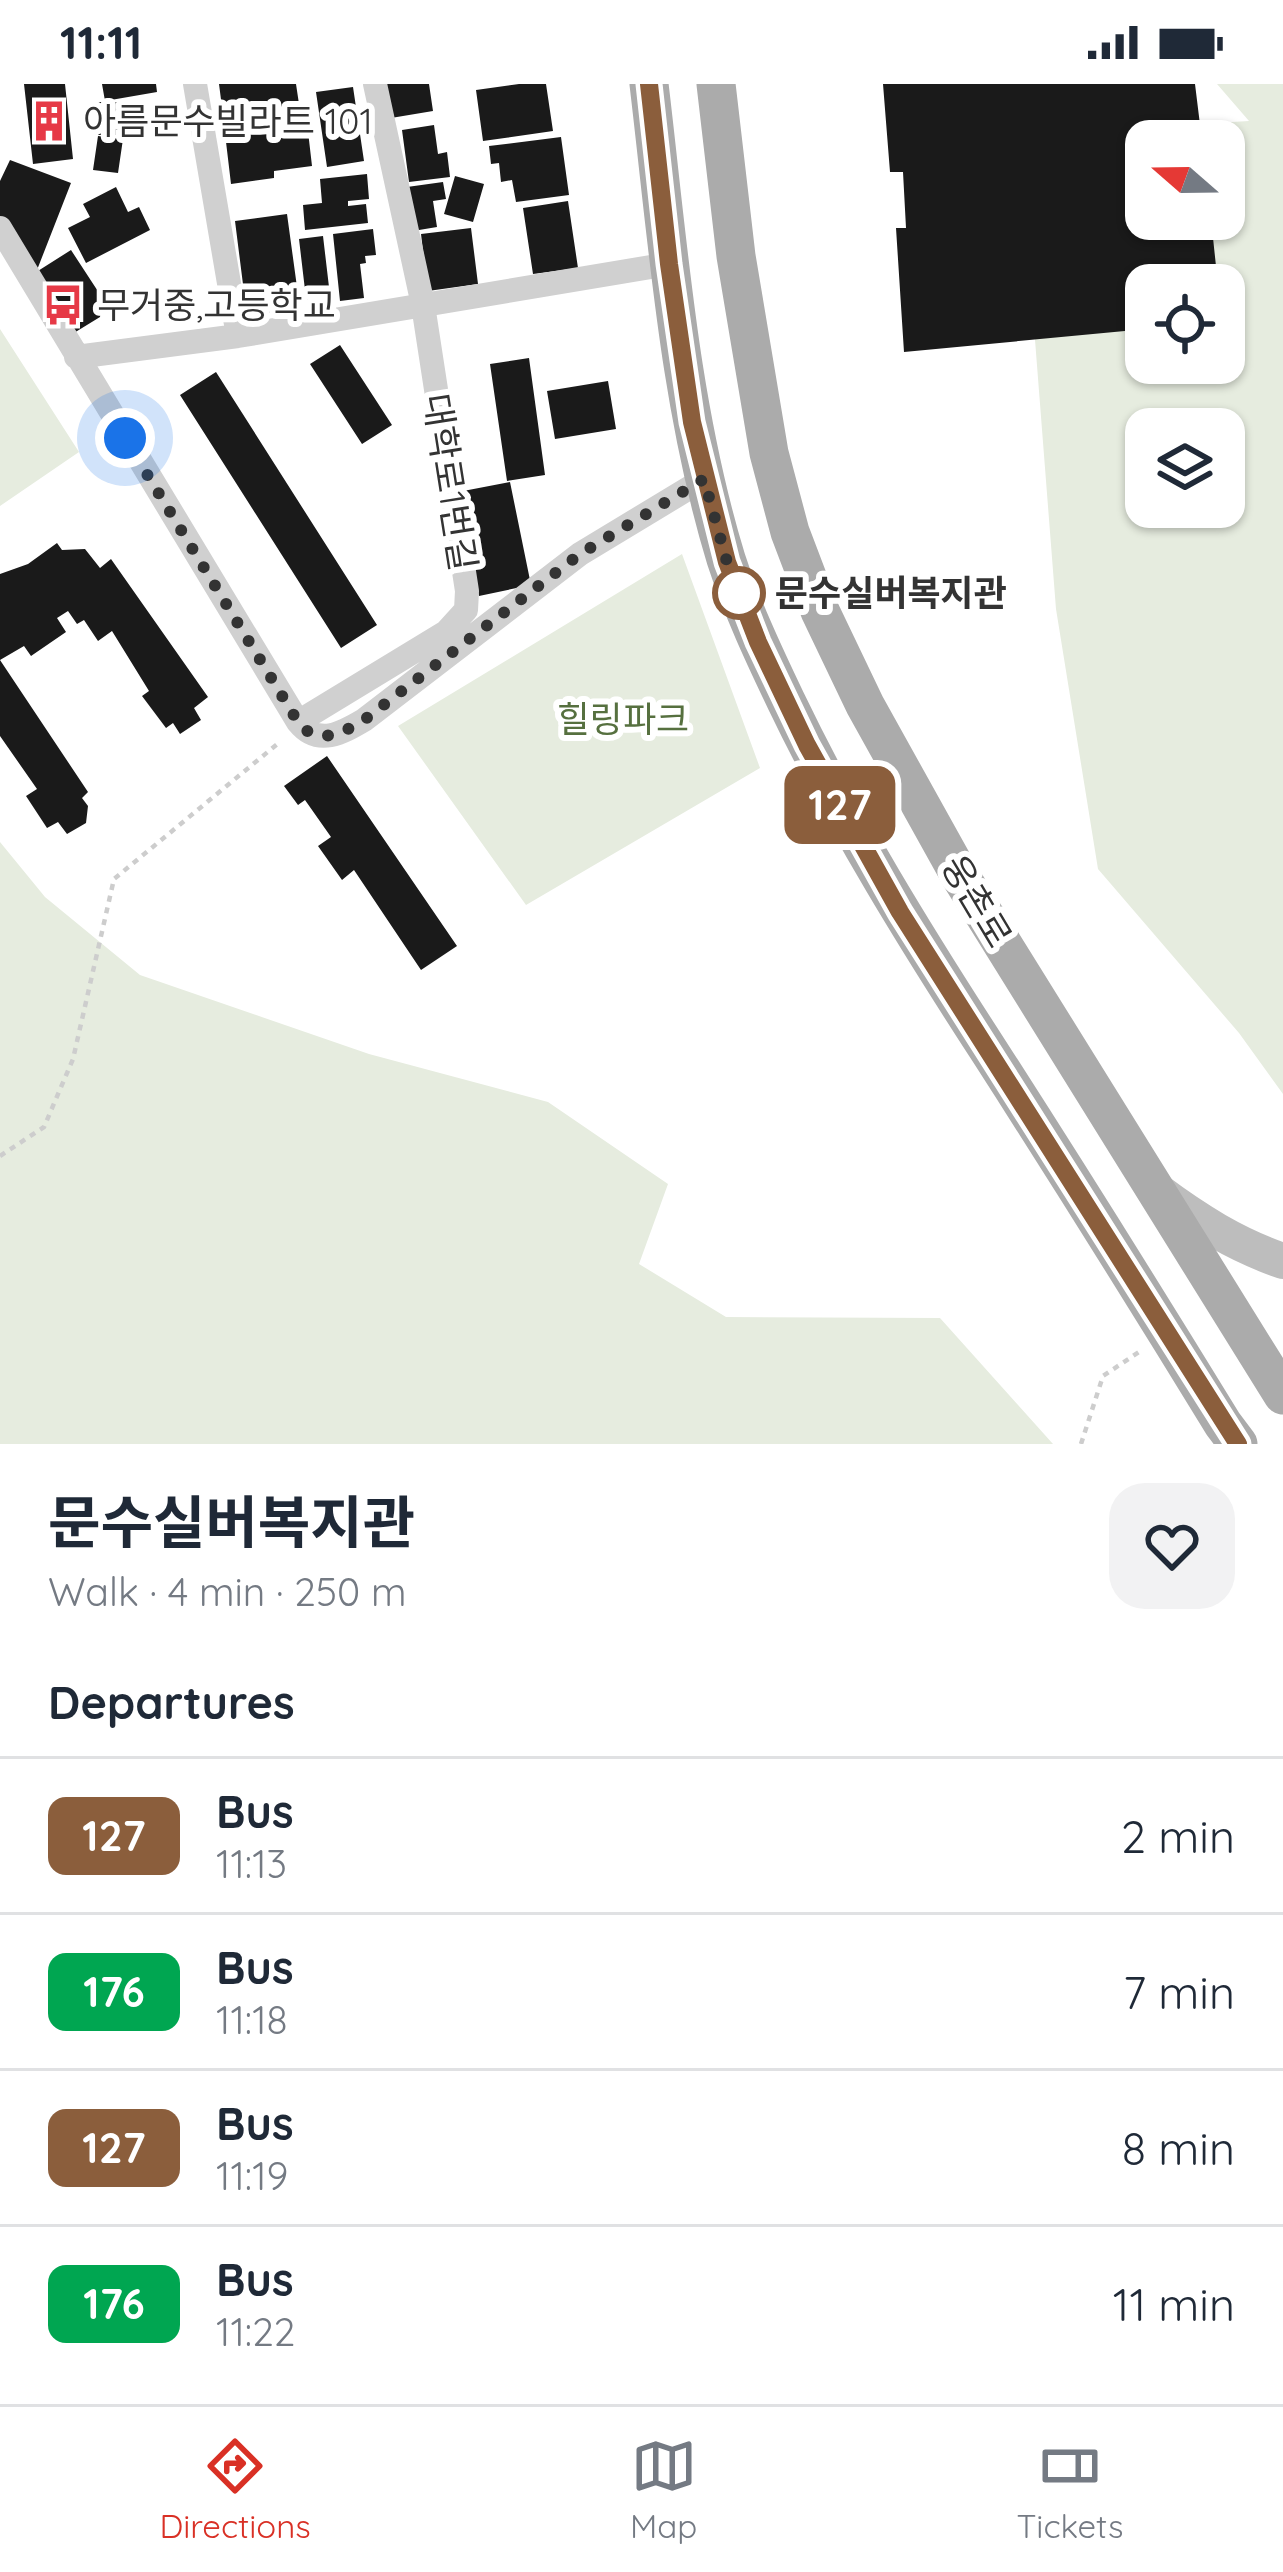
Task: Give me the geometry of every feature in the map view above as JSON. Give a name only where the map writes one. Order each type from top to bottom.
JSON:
[{"type":"main road","points":[[639,84],[654,128]]},
{"type":"main road","name":"웅촌로","points":[[649,84],[692,422],[727,562],[758,642],[807,745],[900,912],[1231,1434]]},
{"type":"main road","name":"웅촌로","points":[[716,84],[736,256],[769,453],[790,532],[820,611],[865,705],[959,874],[1281,1388]]},
{"type":"main road","points":[[1152,1187],[1235,1242],[1283,1261]]},
{"type":"main road","points":[[1231,1434],[1281,1388]]},
{"type":"street","points":[[195,84],[238,337]]},
{"type":"street","name":"대학로1번길","points":[[299,723],[446,632],[466,610],[467,591],[423,304],[375,84]]},
{"type":"street","points":[[0,228],[305,731],[338,735],[364,720],[580,554],[704,479]]},
{"type":"street","points":[[76,357],[238,337],[669,264]]},
{"type":"path","points":[[0,1156],[44,1127],[74,1059],[114,879],[299,723]]},
{"type":"path","points":[[1081,1444],[1103,1376],[1167,1333]]},
{"type":"green space","points":[[1217,84],[1283,84],[1283,1094],[1239,1033],[1098,869],[1056,609],[1028,250],[1058,132],[1125,128],[1125,240],[1245,240],[1245,121],[1249,121]]},
{"type":"green space","points":[[0,329],[79,452],[0,506]]},
{"type":"green space","name":"힐링파크","points":[[682,554],[760,768],[526,905],[398,726]]},
{"type":"green space","points":[[0,842],[45,897],[140,975],[369,1054],[548,1102],[668,1184],[639,1264],[726,1317],[940,1318],[1053,1444],[0,1444]]},
{"type":"building","name":"아름문수빌라트 101","points":[[24,84],[65,84],[73,159],[33,164]]},
{"type":"building","points":[[102,84],[156,84],[157,92],[105,101]]},
{"type":"building","points":[[219,84],[296,84],[299,104],[223,115]]},
{"type":"building","points":[[386,84],[429,84],[433,111],[391,118]]},
{"type":"building","points":[[546,84],[553,131],[483,141],[476,90]]},
{"type":"building","points":[[883,84],[1195,84],[1199,120],[1125,120],[1125,240],[1213,240],[1216,264],[1125,264],[1125,331],[904,352],[896,228],[906,228],[903,172],[890,172]]},
{"type":"building","points":[[353,87],[364,161],[327,167],[316,92]]},
{"type":"building","points":[[98,102],[123,102],[122,135],[98,135]]},
{"type":"building","points":[[306,114],[312,166],[231,184],[224,125]]},
{"type":"building","points":[[434,125],[438,154],[447,152],[450,177],[409,182],[402,130]]},
{"type":"building","points":[[98,136],[123,139],[118,173],[93,170]]},
{"type":"building","points":[[561,137],[569,195],[516,202],[512,180],[501,182],[499,163],[491,164],[489,146]]},
{"type":"building","points":[[10,160],[71,183],[37,270],[0,218],[0,181]]},
{"type":"building","points":[[367,174],[369,199],[348,201],[348,206],[366,204],[368,223],[305,230],[303,205],[322,203],[320,179]]},
{"type":"building","points":[[455,176],[484,184],[473,222],[444,214]]},
{"type":"building","points":[[443,182],[446,199],[433,201],[437,227],[413,231],[407,187]]},
{"type":"building","points":[[116,187],[128,212],[139,207],[150,230],[86,263],[68,228],[90,217],[83,204]]},
{"type":"building","points":[[568,201],[578,268],[533,274],[523,208]]},
{"type":"building","points":[[287,214],[300,309],[247,316],[235,221]]},
{"type":"building","points":[[471,228],[478,284],[428,291],[421,234]]},
{"type":"building","points":[[373,229],[376,255],[365,256],[366,263],[360,264],[364,298],[340,301],[333,234]]},
{"type":"building","points":[[323,236],[331,304],[307,307],[299,239]]},
{"type":"building","points":[[71,250],[103,299],[100,317],[69,336],[30,276]]},
{"type":"building","points":[[340,345],[392,425],[362,444],[310,364]]},
{"type":"building","points":[[529,358],[545,475],[507,481],[490,364]]},
{"type":"building","points":[[216,372],[377,625],[341,648],[180,395]]},
{"type":"building","points":[[608,381],[616,429],[555,439],[547,391]]},
{"type":"building","points":[[510,482],[531,585],[479,596],[458,492]]},
{"type":"building","points":[[57,543],[62,550],[85,549],[100,568],[111,559],[208,697],[194,708],[201,720],[180,734],[173,723],[166,728],[142,696],[149,691],[112,631],[98,641],[84,620],[77,624],[68,611],[57,618],[66,632],[31,656],[24,646],[0,660],[0,574],[28,564]]},
{"type":"building","points":[[0,660],[88,792],[82,798],[88,806],[86,823],[67,834],[58,822],[47,828],[26,796],[37,789],[0,736]]},
{"type":"building","points":[[327,756],[457,946],[421,970],[354,870],[342,880],[318,846],[331,837],[305,800],[298,805],[284,786]]},
{"type":"bus line","name":"127","points":[[649,84],[692,422],[727,562],[758,642],[807,745],[900,912],[1238,1444]]},
{"type":"place","name":"아름문수빌라트 101","points":[[49,121]]},
{"type":"place","name":"무거중,고등학교","points":[[63,305]]},
{"type":"place","name":"문수실버복지관","points":[[739,593]]},
{"type":"route","points":[[125,438],[298,722],[316,735],[338,735],[364,720],[580,554],[704,479],[742,602],[739,593]]}]
